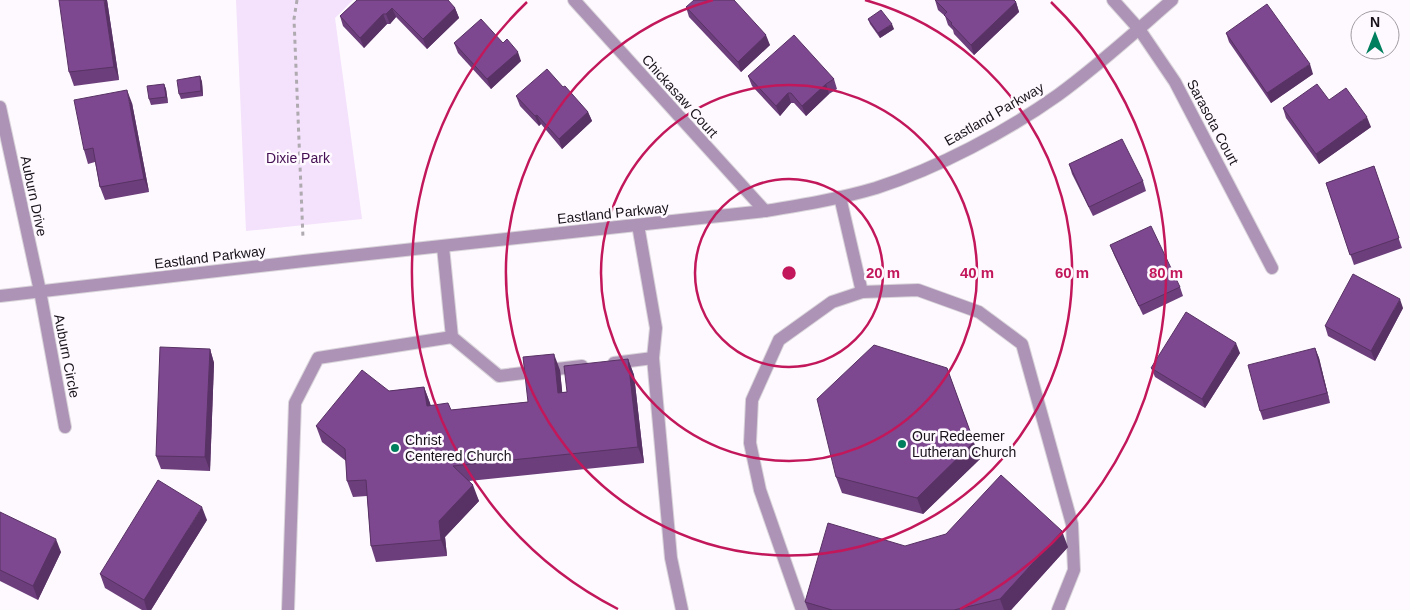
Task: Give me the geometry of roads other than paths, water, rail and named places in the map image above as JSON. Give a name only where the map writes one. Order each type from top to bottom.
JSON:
[{"type":"street","name":"Chickasaw Court","points":[[574,0],[765,211]]},
{"type":"street","name":"Sarasota Court","points":[[1112,0],[1139,29],[1175,82],[1272,268]]},
{"type":"street","name":"Eastland Parkway","points":[[0,296],[765,211],[822,202],[886,184],[980,143],[1058,94],[1172,0]]},
{"type":"street","name":"Auburn Drive","points":[[0,108],[40,291]]},
{"type":"street","points":[[840,197],[862,292]]},
{"type":"street","points":[[638,225],[656,328],[653,358],[671,558],[682,610]]},
{"type":"street","points":[[443,247],[452,337],[499,376],[653,358]]},
{"type":"street","points":[[802,610],[760,490],[750,443],[752,400],[780,340],[832,302],[862,292],[918,290],[979,312],[1022,344],[1072,524],[1074,570],[1058,610]]},
{"type":"street","name":"Auburn Circle","points":[[40,291],[65,427]]},
{"type":"street","points":[[288,610],[295,403],[318,358],[452,337]]},
{"type":"place","name":"Our Redeemer Lutheran Church","points":[[902,444]]},
{"type":"place","name":"Christ Centered Church","points":[[395,448]]},
{"type":"park label","name":"Dixie Park","points":[[298,158]]}]
